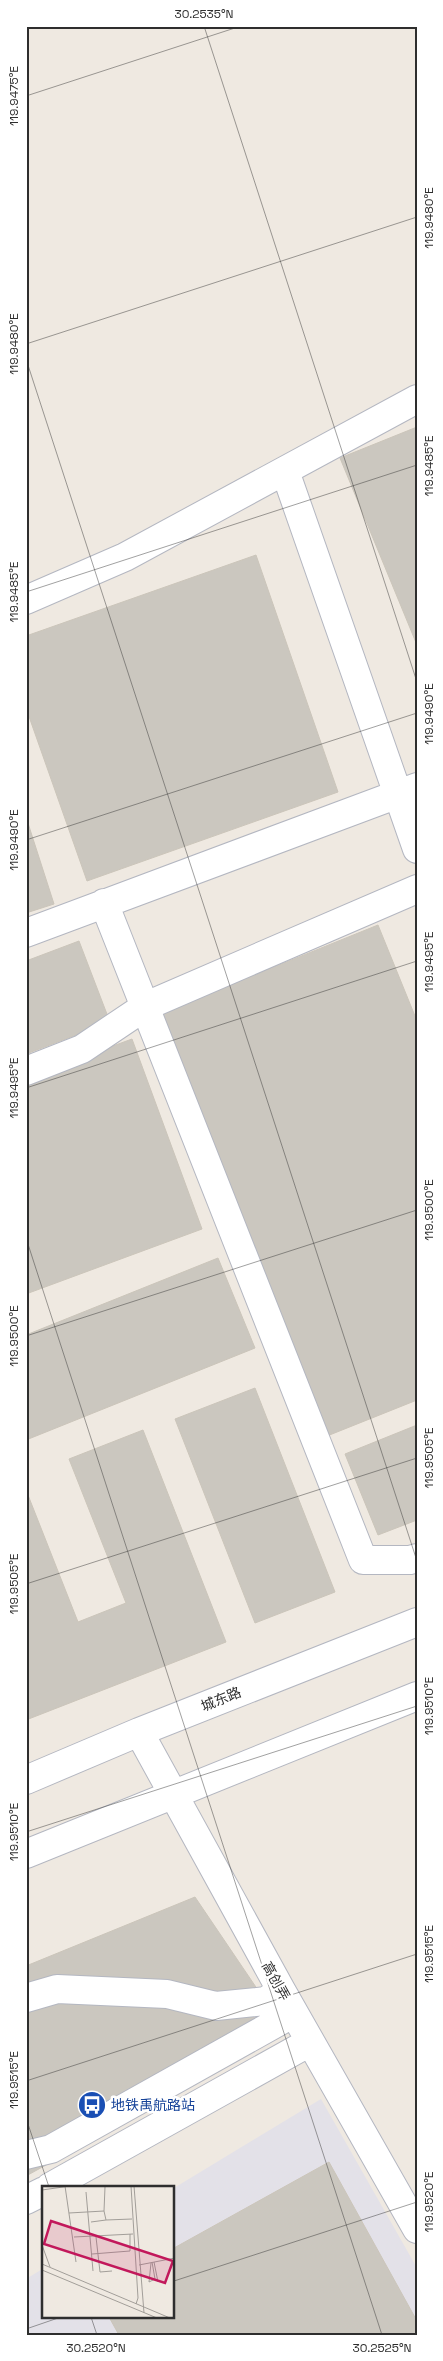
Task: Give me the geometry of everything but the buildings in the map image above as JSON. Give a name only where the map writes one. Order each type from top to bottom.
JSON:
[{"type":"street","points":[[26,600],[126,557],[417,399]]},
{"type":"street","points":[[285,470],[407,790],[417,850]]},
{"type":"street","points":[[26,933],[407,790]]},
{"type":"street","points":[[26,1071],[82,1049],[146,1006],[417,889]]},
{"type":"street","points":[[104,903],[363,1560],[410,1560],[417,1558]]},
{"type":"street","name":"城东路","points":[[26,1780],[139,1732],[417,1622]]},
{"type":"street","points":[[26,1854],[417,1696]]},
{"type":"street","name":"高创弄","points":[[139,1732],[287,2001],[417,2229]]},
{"type":"street","points":[[26,1998],[57,1988],[167,1994],[216,2006],[287,2001]]},
{"type":"street","points":[[26,2155],[51,2149],[287,2001]]},
{"type":"street","points":[[52,2186],[310,2042]]},
{"type":"street","points":[[26,2200],[42,2191]]},
{"type":"shaded area","points":[[321,2099],[417,2268],[417,2335],[26,2335],[26,2279],[42,2269],[42,2318],[175,2318],[175,2187]]},
{"type":"place","name":"地铁禹航路站","points":[[92,2105]]}]
